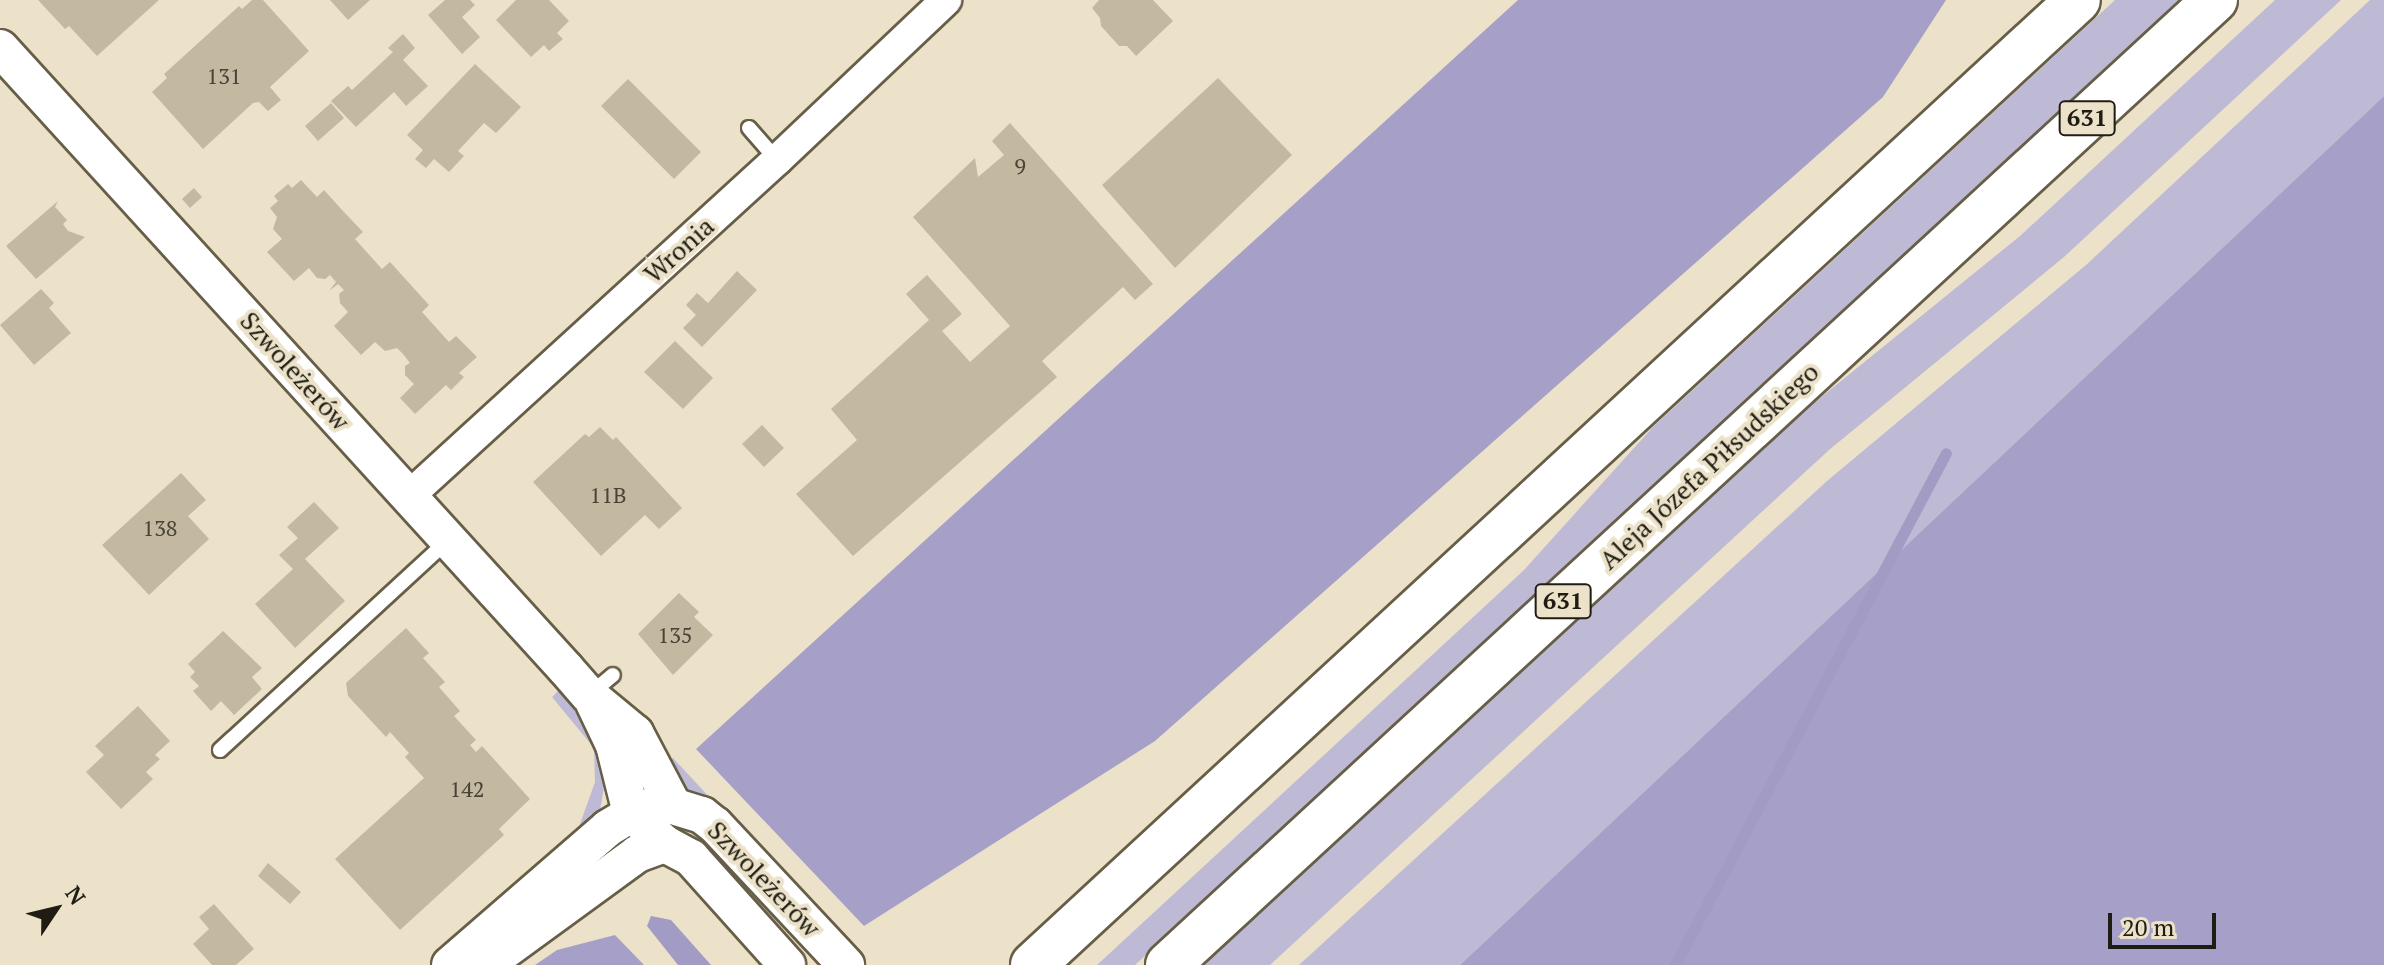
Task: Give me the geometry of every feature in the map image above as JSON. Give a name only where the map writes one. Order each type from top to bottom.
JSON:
[{"type":"main road","points":[[1033,965],[2078,0]]},
{"type":"main road","name":"Aleja Józefa Piłsudskiego","points":[[1168,965],[2215,0]]},
{"type":"street","name":"Wronia","points":[[409,496],[777,160],[946,0]]},
{"type":"street","name":"Szwoleżerów","points":[[0,48],[448,539],[601,685],[643,743],[673,805],[702,815],[715,825],[846,965]]},
{"type":"street","name":"Szwoleżerów","points":[[601,685],[631,813],[665,844],[691,858],[787,965]]},
{"type":"street","points":[[450,965],[608,828],[649,806],[673,805]]},
{"type":"street","points":[[485,965],[637,854],[665,844]]},
{"type":"lane","points":[[749,128],[777,160]]},
{"type":"lane","points":[[220,750],[448,539]]},
{"type":"shaded area","points":[[1518,0],[1946,0],[1883,97],[1155,741],[864,926],[696,749]]},
{"type":"shaded area","points":[[2115,0],[2181,0],[1135,965],[1097,965],[1523,571],[1653,427]]},
{"type":"shaded area","points":[[2275,0],[2341,0],[2064,257],[1829,450],[1270,965],[1203,965],[1799,415],[2020,236]]},
{"type":"shaded area","points":[[2370,0],[2384,0],[2384,96],[1460,965],[1299,965],[1827,481],[2086,265]]},
{"type":"shaded area","points":[[2384,96],[2384,965],[1460,965]]},
{"type":"shaded area","points":[[559,690],[586,720],[607,771],[600,810],[582,833],[580,824],[595,782],[594,748],[552,697]]},
{"type":"shaded area","points":[[673,758],[724,813],[683,790],[669,761]]},
{"type":"shaded area","points":[[651,916],[671,920],[711,965],[678,965],[647,926]]},
{"type":"shaded area","points":[[615,935],[644,965],[535,965],[557,950]]},
{"type":"building","points":[[38,0],[159,0],[97,56],[69,26],[65,29]]},
{"type":"building","points":[[252,0],[263,0],[309,51],[270,87],[281,100],[268,111],[259,102],[253,103],[203,149],[152,92],[167,78],[164,74],[239,6],[242,9]]},
{"type":"building","points":[[330,0],[370,0],[348,20]]},
{"type":"building","points":[[445,0],[470,0],[475,5],[462,17],[480,37],[462,54],[428,15]]},
{"type":"building","points":[[516,0],[549,0],[569,21],[557,33],[563,39],[549,51],[544,45],[531,57],[496,20]]},
{"type":"building","points":[[1099,0],[1153,0],[1173,21],[1136,56],[1127,46],[1119,46],[1101,26],[1100,18],[1092,8]]},
{"type":"building","points":[[403,34],[415,48],[403,60],[428,86],[406,106],[394,92],[356,127],[331,101],[348,86],[352,90],[393,52],[388,48]]},
{"type":"building","points":[[475,64],[521,107],[496,133],[484,123],[458,151],[464,156],[449,172],[434,159],[426,168],[415,159],[423,150],[407,135]]},
{"type":"building","points":[[1218,78],[1292,155],[1175,268],[1102,185]]},
{"type":"building","points":[[628,79],[701,152],[674,179],[601,106]]},
{"type":"building","points":[[331,103],[344,118],[318,141],[305,126]]},
{"type":"building","points":[[1010,123],[1153,284],[1135,300],[1123,287],[1042,361],[1057,377],[853,556],[796,494],[857,440],[831,409],[929,320],[906,294],[927,275],[962,314],[942,331],[970,362],[1010,326],[913,217],[975,158],[978,177],[1004,155],[992,141]]},
{"type":"building","points":[[301,180],[317,197],[324,190],[363,232],[355,239],[382,269],[390,262],[429,305],[422,312],[449,342],[456,336],[477,357],[459,373],[464,377],[451,390],[446,385],[415,414],[400,398],[414,384],[405,375],[405,366],[410,363],[403,354],[397,348],[385,351],[375,342],[361,355],[334,326],[348,312],[340,303],[339,294],[344,290],[338,284],[329,291],[336,282],[330,275],[325,279],[317,278],[309,268],[294,281],[267,252],[282,239],[273,229],[277,217],[270,208],[278,201],[274,196],[288,184],[292,188]]},
{"type":"building","points":[[194,188],[202,197],[190,208],[182,199]]},
{"type":"building","points":[[58,201],[55,207],[67,220],[63,224],[68,231],[85,237],[36,279],[6,246]]},
{"type":"building","points":[[737,271],[757,290],[702,347],[683,328],[696,315],[686,305],[697,293],[708,303]]},
{"type":"building","points":[[41,289],[54,303],[49,308],[71,333],[34,365],[0,325]]},
{"type":"building","points":[[675,341],[713,378],[683,409],[644,372]]},
{"type":"building","points":[[762,425],[784,448],[764,467],[742,444]]},
{"type":"building","points":[[600,427],[613,440],[616,437],[682,508],[659,529],[645,515],[601,556],[533,482],[585,434],[589,437]]},
{"type":"building","points":[[181,473],[206,500],[188,516],[209,539],[149,595],[102,545]]},
{"type":"building","points":[[314,502],[339,528],[305,559],[345,601],[295,648],[255,604],[293,569],[279,555],[298,538],[287,527]]},
{"type":"building","points":[[679,593],[699,612],[694,617],[713,635],[673,675],[638,634]]},
{"type":"building","points":[[406,628],[429,653],[423,658],[445,682],[439,687],[460,711],[454,716],[476,740],[470,745],[476,752],[482,746],[530,799],[499,829],[504,835],[400,930],[335,859],[424,778],[405,757],[409,753],[390,732],[386,737],[348,696],[346,683]]},
{"type":"building","points":[[223,631],[262,668],[252,677],[262,689],[234,715],[221,701],[211,711],[193,691],[199,686],[190,677],[195,672],[188,664]]},
{"type":"building","points":[[138,706],[170,741],[155,755],[160,759],[146,772],[153,779],[121,809],[86,772],[104,755],[95,746]]},
{"type":"building","points":[[268,863],[301,892],[290,904],[258,876]]},
{"type":"building","points":[[214,904],[254,949],[236,965],[212,965],[193,944],[209,929],[199,917]]},
{"type":"waterway","points":[[1675,965],[1946,453]]}]
